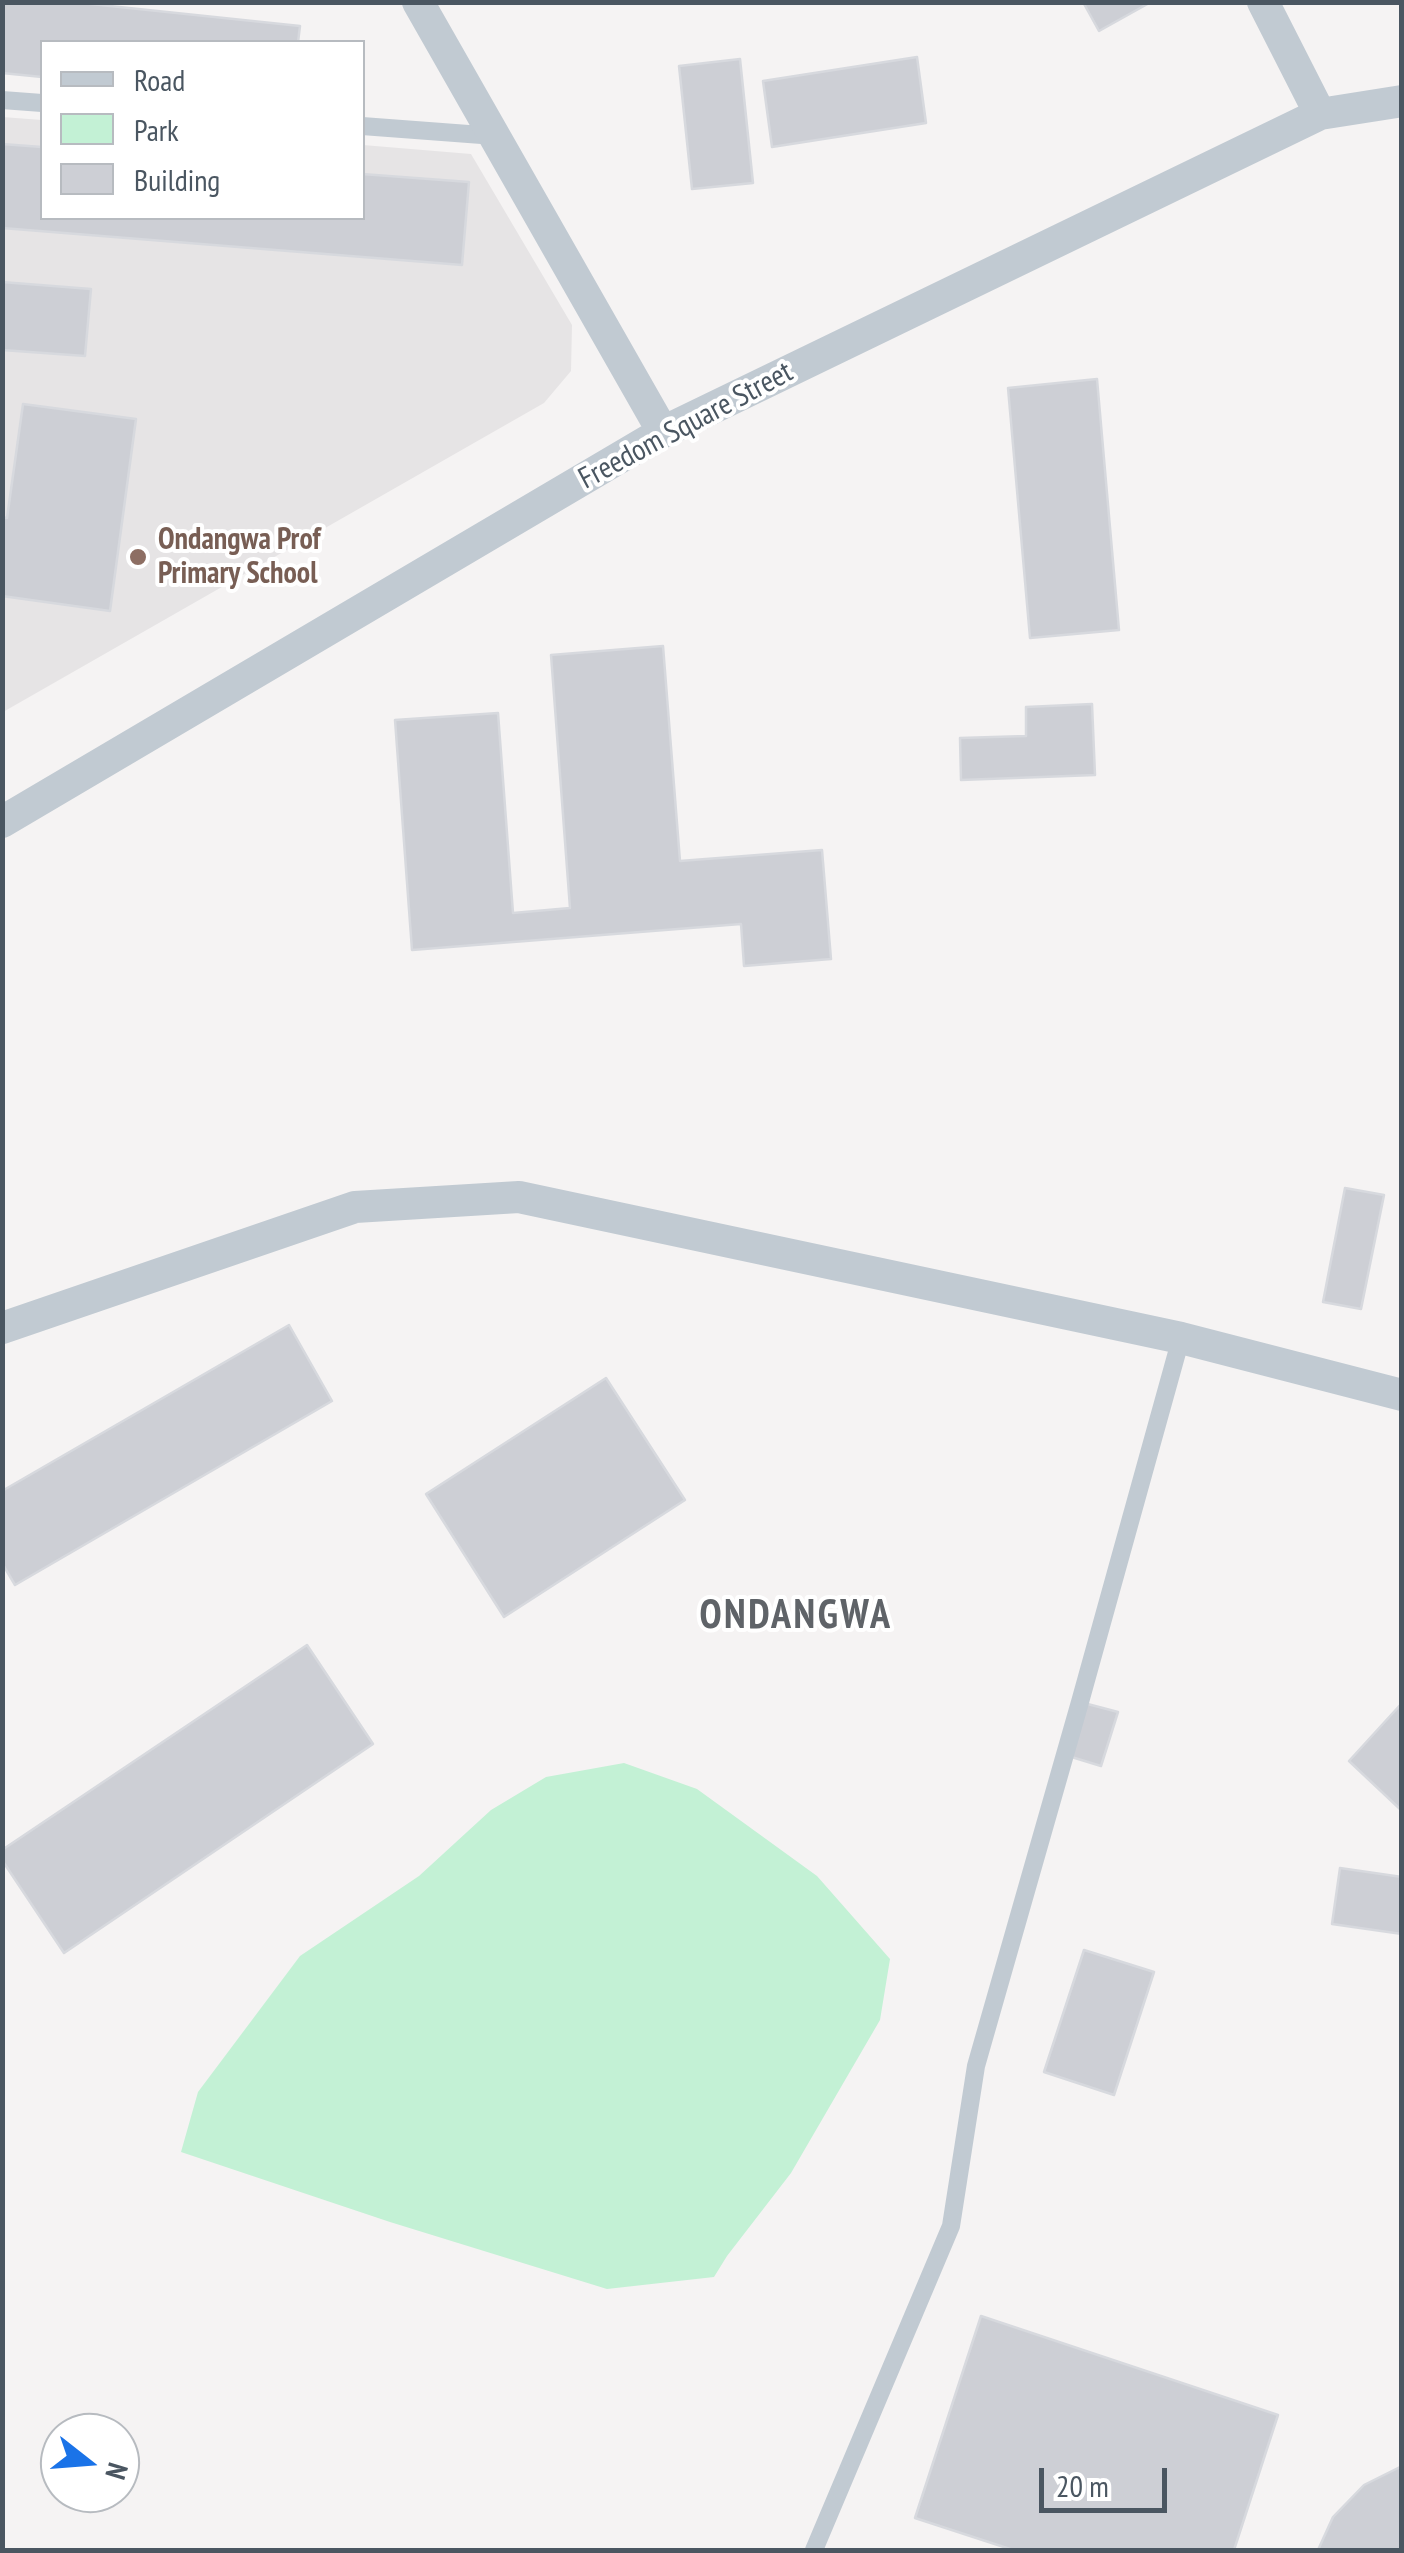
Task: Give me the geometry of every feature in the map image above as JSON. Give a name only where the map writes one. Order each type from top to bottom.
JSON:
[{"type":"street","points":[[418,2],[663,432]]},
{"type":"street","points":[[1262,2],[1320,114]]},
{"type":"street","name":"Freedom Square Street","points":[[2,822],[663,432],[1320,114],[1402,100]]},
{"type":"street","points":[[2,1328],[354,1207],[519,1197],[1180,1338],[1402,1395]]},
{"type":"lane","points":[[2,100],[40,102]]},
{"type":"lane","points":[[365,126],[495,136]]},
{"type":"lane","points":[[814,2550],[951,2226],[976,2066],[1180,1338]]},
{"type":"shaded area","name":"Ondangwa Prof Primary School","points":[[2,117],[40,120],[40,220],[365,220],[365,145],[471,154],[572,325],[571,371],[544,403],[3,712]]},
{"type":"green space","points":[[624,1763],[697,1789],[817,1876],[890,1959],[880,2020],[791,2173],[714,2277],[607,2289],[181,2152],[198,2092],[300,1956],[419,1876],[491,1810],[546,1777]]},
{"type":"building","points":[[2,2],[72,2],[300,26],[298,40],[40,40],[40,77],[2,73]]},
{"type":"building","points":[[1083,2],[1151,2],[1099,31]]},
{"type":"building","points":[[917,57],[926,123],[772,147],[763,81]]},
{"type":"building","points":[[740,59],[753,183],[692,189],[679,66]]},
{"type":"building","points":[[2,144],[40,147],[40,220],[365,220],[365,174],[469,182],[462,265],[2,228]]},
{"type":"building","points":[[2,282],[91,289],[85,356],[2,350]]},
{"type":"building","points":[[1097,379],[1119,630],[1030,638],[1008,388]]},
{"type":"building","points":[[23,404],[136,419],[110,611],[2,596],[2,517],[7,518]]},
{"type":"building","points":[[663,646],[680,861],[822,850],[831,959],[744,966],[741,924],[412,950],[395,720],[498,713],[513,913],[570,908],[551,655]]},
{"type":"building","points":[[1092,704],[1095,775],[961,780],[960,738],[1026,736],[1026,707]]},
{"type":"building","points":[[1345,1188],[1384,1195],[1361,1309],[1323,1302]]},
{"type":"building","points":[[289,1325],[332,1401],[15,1585],[2,1563],[2,1491]]},
{"type":"building","points":[[606,1378],[685,1500],[504,1617],[426,1494]]},
{"type":"building","points":[[307,1645],[373,1744],[64,1953],[2,1860],[2,1850]]},
{"type":"building","points":[[1080,1702],[1118,1712],[1101,1766],[1065,1755]]},
{"type":"building","points":[[1402,1703],[1402,1809],[1401,1810],[1349,1761]]},
{"type":"building","points":[[1340,1868],[1402,1877],[1402,1934],[1332,1924]]},
{"type":"building","points":[[1084,1950],[1154,1972],[1114,2095],[1044,2072]]},
{"type":"building","points":[[981,2316],[1278,2415],[1234,2550],[1013,2550],[915,2518]]},
{"type":"building","points":[[1402,2466],[1402,2550],[1318,2550],[1333,2517],[1364,2485]]},
{"type":"place","name":"Ondangwa Prof Primary School","points":[[138,557]]},
{"type":"district","name":"ONDANGWA","points":[[796,1617]]}]
